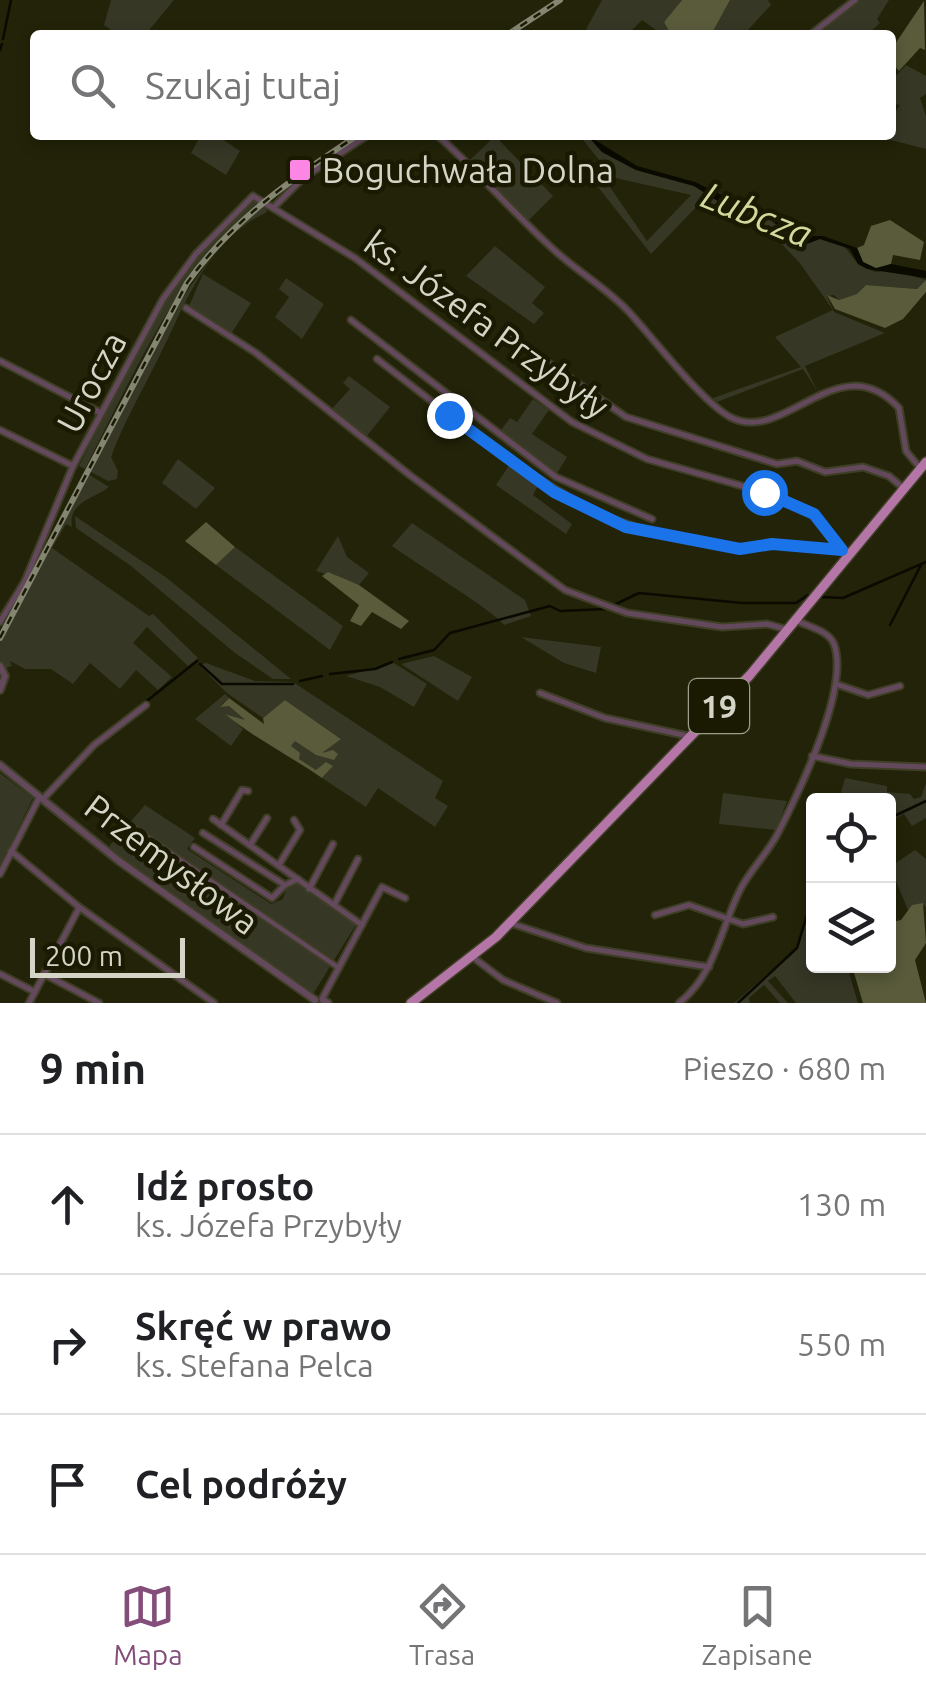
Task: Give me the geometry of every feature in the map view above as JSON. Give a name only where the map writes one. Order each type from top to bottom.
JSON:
[{"type":"highway","name":"19","points":[[411,1003],[474,958],[690,736],[788,630],[845,552],[923,465]]},
{"type":"street","points":[[816,30],[855,0]]},
{"type":"street","points":[[274,207],[309,174],[360,140]]},
{"type":"street","points":[[441,140],[555,252],[608,292],[729,416],[750,422],[768,420],[818,394],[856,386],[872,388],[899,408],[906,451],[923,465]]},
{"type":"street","name":"Urocza","points":[[0,622],[36,557],[74,466],[182,272],[250,198],[264,200]]},
{"type":"street","name":"ks. Józefa Przybyły","points":[[264,200],[355,258],[572,422],[647,460],[753,489],[810,511],[831,530],[845,552]]},
{"type":"street","points":[[186,308],[256,353],[565,590],[626,613],[722,627],[767,624],[788,630]]},
{"type":"street","points":[[350,320],[556,477],[652,519]]},
{"type":"street","points":[[508,335],[626,417],[781,465],[797,461],[824,472],[852,466],[872,469],[902,488]]},
{"type":"street","points":[[377,360],[522,471],[576,505],[618,524],[740,549],[772,544],[845,552]]},
{"type":"street","points":[[0,361],[102,413]]},
{"type":"street","points":[[0,430],[74,466]]},
{"type":"street","points":[[618,524],[624,509]]},
{"type":"street","points":[[678,1003],[700,984],[744,882],[778,833],[812,756],[836,684],[830,638],[796,620]]},
{"type":"street","points":[[0,666],[5,676],[0,690]]},
{"type":"street","points":[[836,684],[868,695],[900,686]]},
{"type":"street","points":[[540,693],[605,718],[690,736]]},
{"type":"street","points":[[0,874],[43,797],[94,746],[146,705]]},
{"type":"street","points":[[812,756],[851,764],[926,767]]},
{"type":"street","name":"Przemysłowa","points":[[0,765],[118,861],[321,1001]]},
{"type":"street","points":[[221,825],[242,790],[248,791]]},
{"type":"street","points":[[250,845],[267,818]]},
{"type":"street","points":[[213,819],[362,925]]},
{"type":"street","points":[[279,864],[300,830],[294,820]]},
{"type":"street","points":[[124,822],[338,968]]},
{"type":"street","points":[[203,832],[285,885]]},
{"type":"street","points":[[310,889],[333,844]]},
{"type":"street","points":[[194,847],[272,898],[285,885],[300,878]]},
{"type":"street","points":[[12,851],[79,907],[214,1003]]},
{"type":"street","points":[[334,906],[358,859]]},
{"type":"street","points":[[321,1001],[382,886],[404,898]]},
{"type":"street","points":[[655,915],[689,905],[743,924],[773,917]]},
{"type":"street","points":[[30,1003],[79,907]]},
{"type":"street","points":[[510,923],[586,948],[709,967]]},
{"type":"street","points":[[474,958],[503,980],[557,1003]]},
{"type":"street","points":[[0,974],[36,992]]},
{"type":"street","points":[[44,974],[99,1003]]},
{"type":"green space","points":[[111,0],[174,0],[149,30],[111,30],[104,25]]},
{"type":"green space","points":[[602,0],[682,0],[664,22],[668,30],[656,30],[642,20],[632,30],[586,30]]},
{"type":"green space","points":[[682,0],[730,0],[714,30],[668,30],[664,22]]},
{"type":"green space","points":[[730,0],[768,0],[771,5],[748,30],[714,30]]},
{"type":"green space","points":[[858,0],[889,0],[877,19],[880,23],[872,30],[824,30]]},
{"type":"green space","points":[[924,1],[925,50],[920,48],[899,71],[896,43]]},
{"type":"green space","points":[[906,65],[926,76],[926,94],[920,98],[926,116],[926,149],[891,140],[896,140],[896,111],[900,105],[896,104],[896,76]]},
{"type":"green space","points":[[198,140],[224,140],[240,151],[226,175],[191,153]]},
{"type":"green space","points":[[491,140],[499,140],[553,196],[527,222],[467,163]]},
{"type":"green space","points":[[583,140],[591,140],[602,152],[636,170],[694,186],[721,203],[759,212],[796,239],[820,239],[844,246],[858,264],[875,272],[893,270],[926,280],[917,289],[866,285],[858,294],[839,300],[834,295],[827,296],[834,312],[885,333],[805,366],[818,392],[803,369],[717,402],[713,398],[801,367],[775,337],[833,310],[799,262],[768,230],[702,201],[651,254],[598,187],[610,187],[647,241],[691,195],[611,177],[612,166],[600,161]]},
{"type":"green space","points":[[254,198],[260,201],[230,229],[181,292],[140,361],[85,469],[79,466],[162,302],[198,254]]},
{"type":"green space","points":[[264,203],[267,212],[246,224],[214,255]]},
{"type":"green space","points":[[890,220],[924,242],[920,260],[893,255],[891,264],[876,269],[863,262],[857,248],[864,245],[871,226]]},
{"type":"green space","points":[[495,246],[545,287],[532,303],[544,313],[534,324],[466,276]]},
{"type":"green space","points":[[213,256],[127,420],[111,457],[118,471],[117,479],[108,481],[89,471],[164,328]]},
{"type":"green space","points":[[203,274],[251,303],[231,334],[189,306]]},
{"type":"green space","points":[[286,278],[324,304],[302,339],[275,317],[289,297],[279,289]]},
{"type":"green space","points":[[926,280],[926,292],[903,319],[885,328],[835,309],[827,295],[839,300],[857,294],[866,285],[917,289]]},
{"type":"green space","points":[[349,376],[390,407],[366,437],[330,411],[350,389],[343,383]]},
{"type":"green space","points":[[533,399],[549,410],[532,434],[567,457],[556,475],[498,434],[510,418],[517,422]]},
{"type":"green space","points":[[178,459],[215,488],[196,509],[162,483]]},
{"type":"green space","points":[[510,464],[539,484],[533,495],[572,524],[566,534],[496,485]]},
{"type":"green space","points":[[88,474],[109,487],[78,506],[72,527],[66,524],[52,548],[149,616],[153,614],[198,658],[188,666],[147,627],[133,643],[172,677],[158,690],[136,670],[120,689],[90,663],[73,684],[51,669],[25,669],[10,661],[12,666],[6,668],[0,662],[0,643]]},
{"type":"green space","points":[[75,516],[167,578],[291,679],[273,679],[235,653],[131,566],[76,528]]},
{"type":"green space","points":[[206,522],[235,547],[216,565],[185,541]]},
{"type":"green space","points":[[412,523],[525,600],[531,616],[504,625],[392,546]]},
{"type":"green space","points":[[338,536],[347,557],[369,573],[359,585],[316,571]]},
{"type":"green space","points":[[235,547],[343,626],[330,650],[216,565]]},
{"type":"green space","points":[[328,572],[359,585],[409,621],[401,629],[372,612],[361,626],[350,621],[359,605],[322,576]]},
{"type":"green space","points":[[521,637],[601,647],[596,673],[564,663]]},
{"type":"green space","points":[[434,656],[472,677],[458,701],[401,664]]},
{"type":"green space","points":[[206,663],[255,681],[293,682],[443,781],[435,798],[448,806],[435,827],[378,788],[366,807],[322,778],[332,767],[316,770],[298,759],[291,746],[295,740],[316,755],[329,755],[321,754],[340,738],[285,700],[263,718],[227,693],[199,665]]},
{"type":"green space","points":[[394,663],[427,684],[414,707],[380,687],[346,676]]},
{"type":"green space","points":[[225,694],[229,698],[220,706],[229,706],[246,721],[226,714],[243,729],[231,746],[195,719]]},
{"type":"green space","points":[[229,698],[264,724],[263,718],[285,700],[341,739],[322,753],[333,750],[338,754],[334,760],[316,755],[295,741],[291,746],[300,753],[299,759],[316,770],[326,762],[333,766],[322,778],[260,739],[225,714],[245,720],[229,706],[220,707]]},
{"type":"green space","points":[[0,773],[33,798],[0,866]]},
{"type":"green space","points":[[845,778],[887,786],[887,792],[910,794],[914,799],[921,797],[926,783],[926,818],[912,826],[904,814],[896,818],[896,793],[841,793]]},
{"type":"green space","points":[[723,793],[787,801],[776,830],[719,824]]},
{"type":"green space","points":[[145,805],[195,838],[187,849],[271,904],[283,899],[287,886],[297,883],[357,923],[313,994],[110,850],[110,845]]},
{"type":"green space","points":[[915,850],[926,859],[926,907],[922,904],[908,910],[896,881],[896,863]]},
{"type":"green space","points":[[923,903],[926,943],[915,960],[926,1003],[863,1003],[854,973],[896,973],[896,921],[912,905]]},
{"type":"green space","points":[[806,918],[806,973],[849,973],[858,1003],[796,1003],[775,976],[768,981],[788,1003],[780,1003],[764,985],[749,998],[750,1003],[734,1003],[799,946]]},
{"type":"shaded area","points":[[591,140],[637,166],[695,182],[748,208],[761,208],[799,236],[823,236],[857,248],[863,262],[876,268],[891,264],[926,271],[926,278],[867,269],[858,264],[850,249],[820,239],[804,245],[760,212],[721,203],[694,186],[636,170],[602,152]]},
{"type":"waterway","points":[[3,39],[11,0]]},
{"type":"waterway","points":[[0,50],[2,44]]},
{"type":"waterway","points":[[821,597],[843,598],[926,562]]},
{"type":"waterway","points":[[890,625],[921,565]]},
{"type":"waterway","points":[[614,605],[639,593],[742,603],[796,603],[808,595]]},
{"type":"waterway","points":[[399,659],[434,650],[450,633],[550,606],[560,611],[605,609]]},
{"type":"waterway","points":[[143,704],[197,661]]},
{"type":"waterway","points":[[330,674],[375,669],[392,662]]},
{"type":"waterway","points":[[200,664],[222,684],[293,684]]},
{"type":"waterway","points":[[300,681],[322,676]]},
{"type":"waterway","points":[[896,815],[926,801]]},
{"type":"waterway","points":[[738,1003],[797,948],[806,918]]},
{"type":"railway","points":[[515,30],[560,0]]},
{"type":"railway","points":[[0,638],[187,283],[244,219],[351,140]]},
{"type":"place","name":"Boguchwała Dolna","points":[[300,170]]},
{"type":"route","points":[[449,415],[554,492],[626,527],[740,549],[772,544],[806,550],[842,550],[831,530],[810,511],[764,492]]},
{"type":"water label","name":"Lubcza","points":[[757,214]]}]
